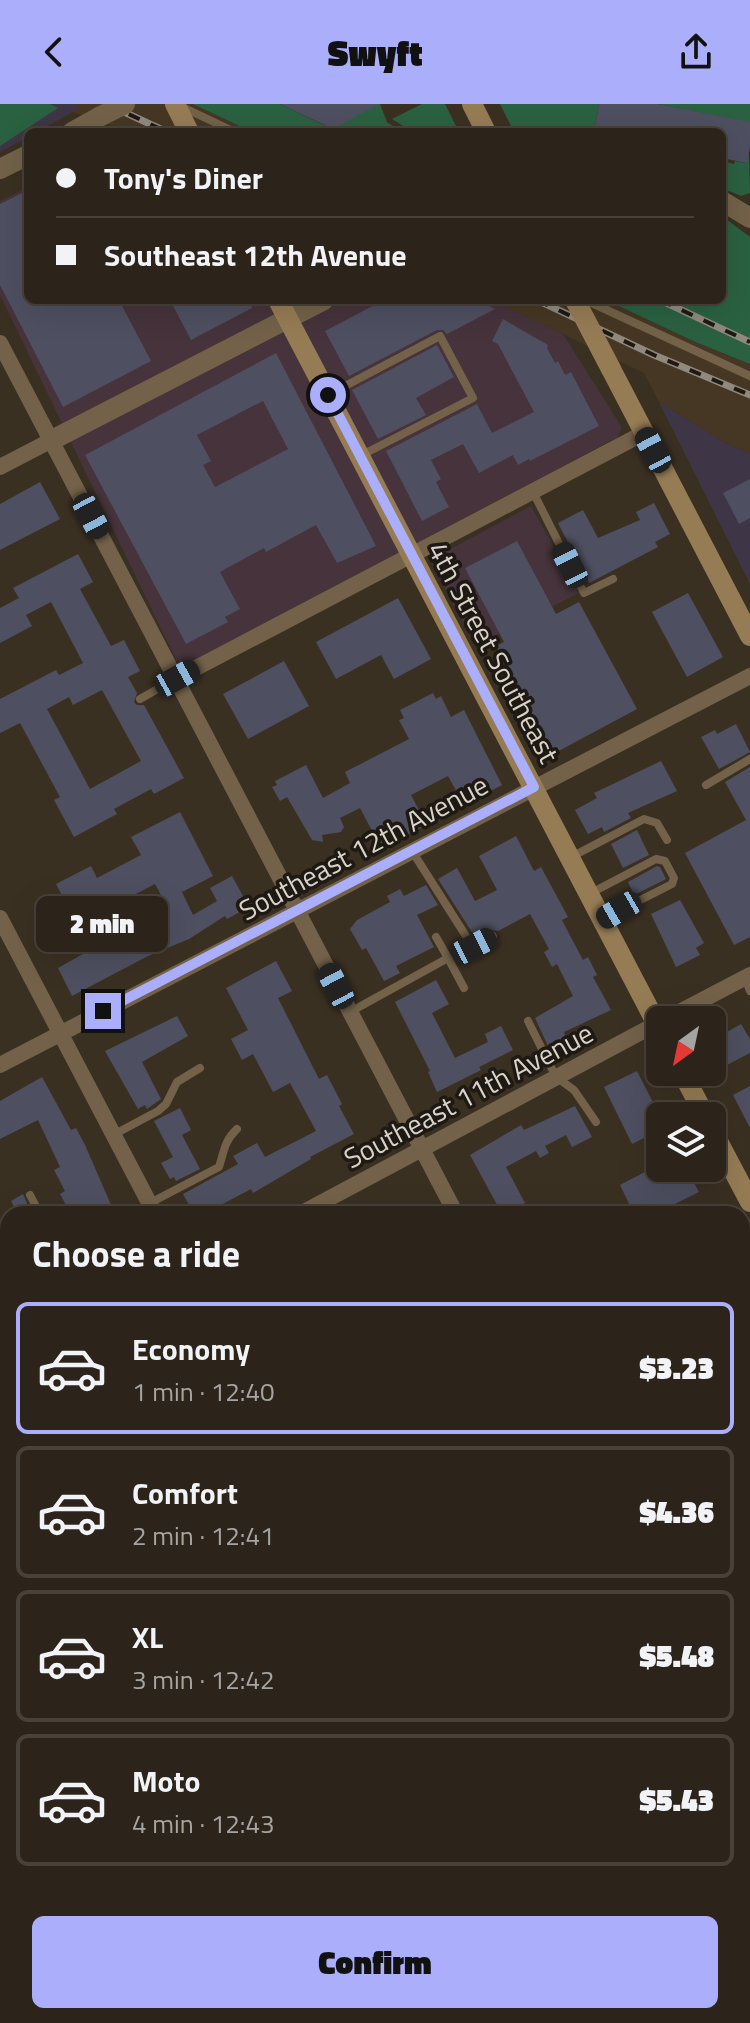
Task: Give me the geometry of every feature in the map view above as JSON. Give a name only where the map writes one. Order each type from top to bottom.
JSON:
[{"type":"main road","points":[[175,104],[187,128]]},
{"type":"main road","points":[[472,104],[484,128]]},
{"type":"main road","name":"4th Street Southeast","points":[[280,304],[650,1006]]},
{"type":"main road","points":[[577,304],[750,636]]},
{"type":"main road","points":[[726,1152],[745,1181],[750,1202]]},
{"type":"street","points":[[79,128],[125,104]]},
{"type":"street","points":[[0,169],[24,157]]},
{"type":"street","points":[[726,203],[750,216]]},
{"type":"street","points":[[0,467],[316,304]]},
{"type":"street","points":[[0,344],[452,1206]]},
{"type":"street","points":[[177,678],[644,433]]},
{"type":"street","name":"Southeast 12th Avenue","points":[[0,1065],[750,676]]},
{"type":"street","points":[[0,918],[148,1206]]},
{"type":"street","name":"Southeast 11th Avenue","points":[[697,1006],[748,981]]},
{"type":"street","name":"Southeast 11th Avenue","points":[[315,1206],[646,1031]]},
{"type":"lane","points":[[175,104],[226,128]]},
{"type":"lane","points":[[594,304],[750,376]]},
{"type":"lane","points":[[328,395],[440,336],[473,398],[360,457]]},
{"type":"lane","points":[[533,492],[584,593],[613,579]]},
{"type":"lane","points":[[140,699],[177,678]]},
{"type":"lane","points":[[706,785],[750,759]]},
{"type":"lane","points":[[571,858],[644,819],[657,823],[667,840]]},
{"type":"lane","points":[[412,851],[471,944],[474,946],[493,936]]},
{"type":"lane","points":[[589,894],[656,859],[665,861],[674,878],[672,884],[603,920]]},
{"type":"lane","points":[[436,937],[464,988]]},
{"type":"lane","points":[[350,1013],[448,958]]},
{"type":"lane","points":[[528,1021],[556,1077],[574,1090],[596,1122]]},
{"type":"lane","points":[[113,1135],[158,1111],[166,1104],[177,1082],[200,1068]]},
{"type":"lane","points":[[156,1206],[219,1167],[223,1148],[237,1129]]},
{"type":"lane","points":[[30,1195],[36,1206]]},
{"type":"shaded area","points":[[0,104],[72,104],[80,108],[44,128],[24,128],[24,139],[0,152]]},
{"type":"shaded area","points":[[50,104],[193,104],[244,128],[117,128]]},
{"type":"shaded area","points":[[24,189],[24,304],[500,304],[563,334],[621,426],[620,432],[618,437],[180,668],[0,295],[0,201]]},
{"type":"shaded area","points":[[500,304],[614,304],[750,364],[750,454],[724,442],[659,402],[644,373]]},
{"type":"shaded area","points":[[659,402],[724,442],[750,454],[750,584]]},
{"type":"shaded area","points":[[531,506],[579,593],[475,646],[433,562],[437,556]]},
{"type":"green space","points":[[0,104],[50,104],[58,108],[24,128],[0,146]]},
{"type":"green space","points":[[193,104],[280,104],[330,128],[244,128]]},
{"type":"green space","points":[[368,104],[380,104],[387,122],[396,128],[333,128]]},
{"type":"green space","points":[[422,104],[445,104],[457,128],[406,128],[392,119]]},
{"type":"green space","points":[[500,104],[599,104],[595,128],[512,128]]},
{"type":"green space","points":[[658,104],[750,104],[750,123]]},
{"type":"green space","points":[[749,153],[750,193],[741,196],[726,190],[726,162],[746,163]]},
{"type":"green space","points":[[726,219],[750,237],[750,364],[614,304],[726,304]]},
{"type":"building","points":[[280,104],[379,104],[331,128]]},
{"type":"building","points":[[599,104],[658,104],[750,122],[750,146],[747,163],[726,159],[726,128],[595,128]]},
{"type":"building","points":[[24,192],[24,304],[121,304],[151,361],[63,407],[0,285],[0,204]]},
{"type":"building","points":[[172,304],[250,304],[252,308],[191,340]]},
{"type":"building","points":[[376,304],[485,304],[495,309],[447,334],[437,330],[349,376],[325,331]]},
{"type":"building","points":[[503,319],[548,345],[555,363],[558,361],[565,375],[571,372],[599,426],[530,461],[518,465],[513,455],[479,473],[463,444],[431,460],[441,479],[436,482],[449,507],[422,521],[386,451],[477,404],[492,433],[534,412],[498,344],[492,341]]},
{"type":"building","points":[[437,345],[454,377],[416,398],[426,415],[378,439],[352,390]]},
{"type":"building","points":[[276,353],[376,546],[337,563],[316,525],[266,552],[264,548],[220,572],[240,609],[225,617],[228,622],[186,644],[85,455]],"holes":[[[263,401],[288,449],[215,487],[203,465],[211,461],[197,435]]]},
{"type":"building","points":[[750,479],[750,518],[739,524],[723,493]]},
{"type":"building","points":[[40,482],[60,519],[0,550],[0,504]]},
{"type":"building","points":[[654,503],[670,534],[655,542],[658,547],[589,583],[558,523],[583,510],[598,538],[640,520],[636,512]]},
{"type":"building","points":[[517,541],[556,614],[579,602],[637,709],[553,754],[496,646],[504,642],[465,568]]},
{"type":"building","points":[[78,554],[93,582],[80,589],[111,646],[124,640],[140,671],[128,677],[137,693],[134,702],[144,705],[184,778],[154,794],[151,789],[114,809],[117,814],[74,837],[54,800],[60,797],[20,723],[0,733],[0,699],[56,670],[59,675],[83,663],[51,602],[26,615],[32,626],[0,643],[0,608],[19,598],[13,588]],"holes":[[[102,690],[141,761],[90,789],[47,709],[69,697],[73,705]]]},
{"type":"building","points":[[688,593],[723,657],[687,677],[652,612]]},
{"type":"building","points":[[398,598],[431,659],[394,679],[381,655],[336,679],[316,642]]},
{"type":"building","points":[[284,661],[309,706],[248,739],[223,694]]},
{"type":"building","points":[[433,693],[436,699],[441,696],[451,717],[464,710],[502,785],[464,805],[448,776],[411,795],[427,825],[381,848],[360,808],[340,818],[344,827],[341,832],[322,835],[323,842],[312,840],[287,797],[280,801],[272,787],[277,785],[275,781],[306,765],[323,798],[350,783],[345,772],[409,739],[399,720],[404,718],[400,710]]},
{"type":"building","points":[[736,724],[750,752],[719,769],[701,737],[715,730],[717,734]]},
{"type":"building","points":[[661,761],[677,791],[628,813],[631,818],[604,832],[602,827],[588,834],[575,810],[597,798],[594,793]]},
{"type":"building","points":[[750,767],[750,937],[734,945],[685,853],[746,820],[725,782]]},
{"type":"building","points":[[180,812],[213,876],[182,892],[193,915],[217,901],[210,888],[232,876],[249,907],[227,919],[225,916],[189,939],[148,956],[72,996],[58,968],[90,950],[56,884],[91,866],[97,878],[141,855],[131,837]],"holes":[[[155,884],[169,910],[126,931],[113,906]]]},
{"type":"building","points":[[637,830],[649,855],[623,868],[611,844]]},
{"type":"building","points":[[516,836],[534,871],[541,867],[568,917],[562,920],[583,960],[588,957],[597,975],[593,977],[611,1010],[564,1032],[566,1037],[548,1046],[535,1018],[573,996],[557,964],[552,967],[544,952],[549,949],[530,914],[498,931],[490,930],[475,937],[438,879],[457,868],[475,901],[497,890],[479,856]]},
{"type":"building","points":[[657,866],[666,879],[634,895],[628,882]]},
{"type":"building","points":[[426,885],[438,905],[417,915],[434,947],[396,966],[400,973],[384,981],[366,948],[362,950],[350,929],[357,920],[390,902],[387,896],[400,889],[404,896]]},
{"type":"building","points":[[680,900],[704,943],[696,948],[700,955],[676,967],[651,914]]},
{"type":"building","points":[[276,961],[292,991],[278,998],[319,1079],[327,1075],[354,1134],[253,1193],[251,1189],[219,1206],[190,1206],[183,1194],[238,1164],[233,1156],[257,1143],[265,1157],[316,1131],[290,1083],[273,1092],[253,1054],[242,1060],[231,1039],[248,1030],[226,988]]},
{"type":"building","points":[[436,980],[449,1004],[432,1013],[455,1058],[488,1042],[485,1034],[501,1026],[513,1050],[437,1092],[430,1071],[395,1002]]},
{"type":"building","points":[[177,1016],[188,1036],[142,1062],[161,1099],[147,1109],[145,1105],[138,1109],[105,1051]]},
{"type":"building","points":[[741,1024],[750,1039],[750,1053],[727,1065],[726,1063],[726,1033]]},
{"type":"building","points":[[637,1071],[653,1102],[646,1102],[646,1137],[632,1144],[604,1087]]},
{"type":"building","points":[[42,1077],[71,1130],[76,1128],[112,1206],[67,1206],[60,1194],[65,1191],[54,1170],[60,1167],[38,1120],[0,1139],[0,1101]]},
{"type":"building","points":[[750,1086],[750,1128],[733,1095]]},
{"type":"building","points":[[575,1106],[592,1137],[572,1147],[566,1135],[545,1146],[549,1153],[540,1158],[536,1151],[506,1167],[525,1203],[498,1206],[470,1155],[521,1125],[524,1130]]},
{"type":"building","points":[[180,1108],[191,1130],[182,1135],[200,1169],[176,1181],[174,1177],[170,1179],[161,1163],[173,1157],[154,1121]]},
{"type":"building","points":[[646,1171],[646,1182],[694,1182],[699,1192],[671,1206],[630,1206],[620,1185]]},
{"type":"building","points":[[23,1194],[28,1206],[14,1206],[11,1201]]},
{"type":"railway","points":[[107,104],[158,128]]},
{"type":"railway","points":[[546,304],[654,355],[750,395]]},
{"type":"railway","points":[[669,304],[750,342]]},
{"type":"route","points":[[103,1011],[534,787],[328,395]]}]
